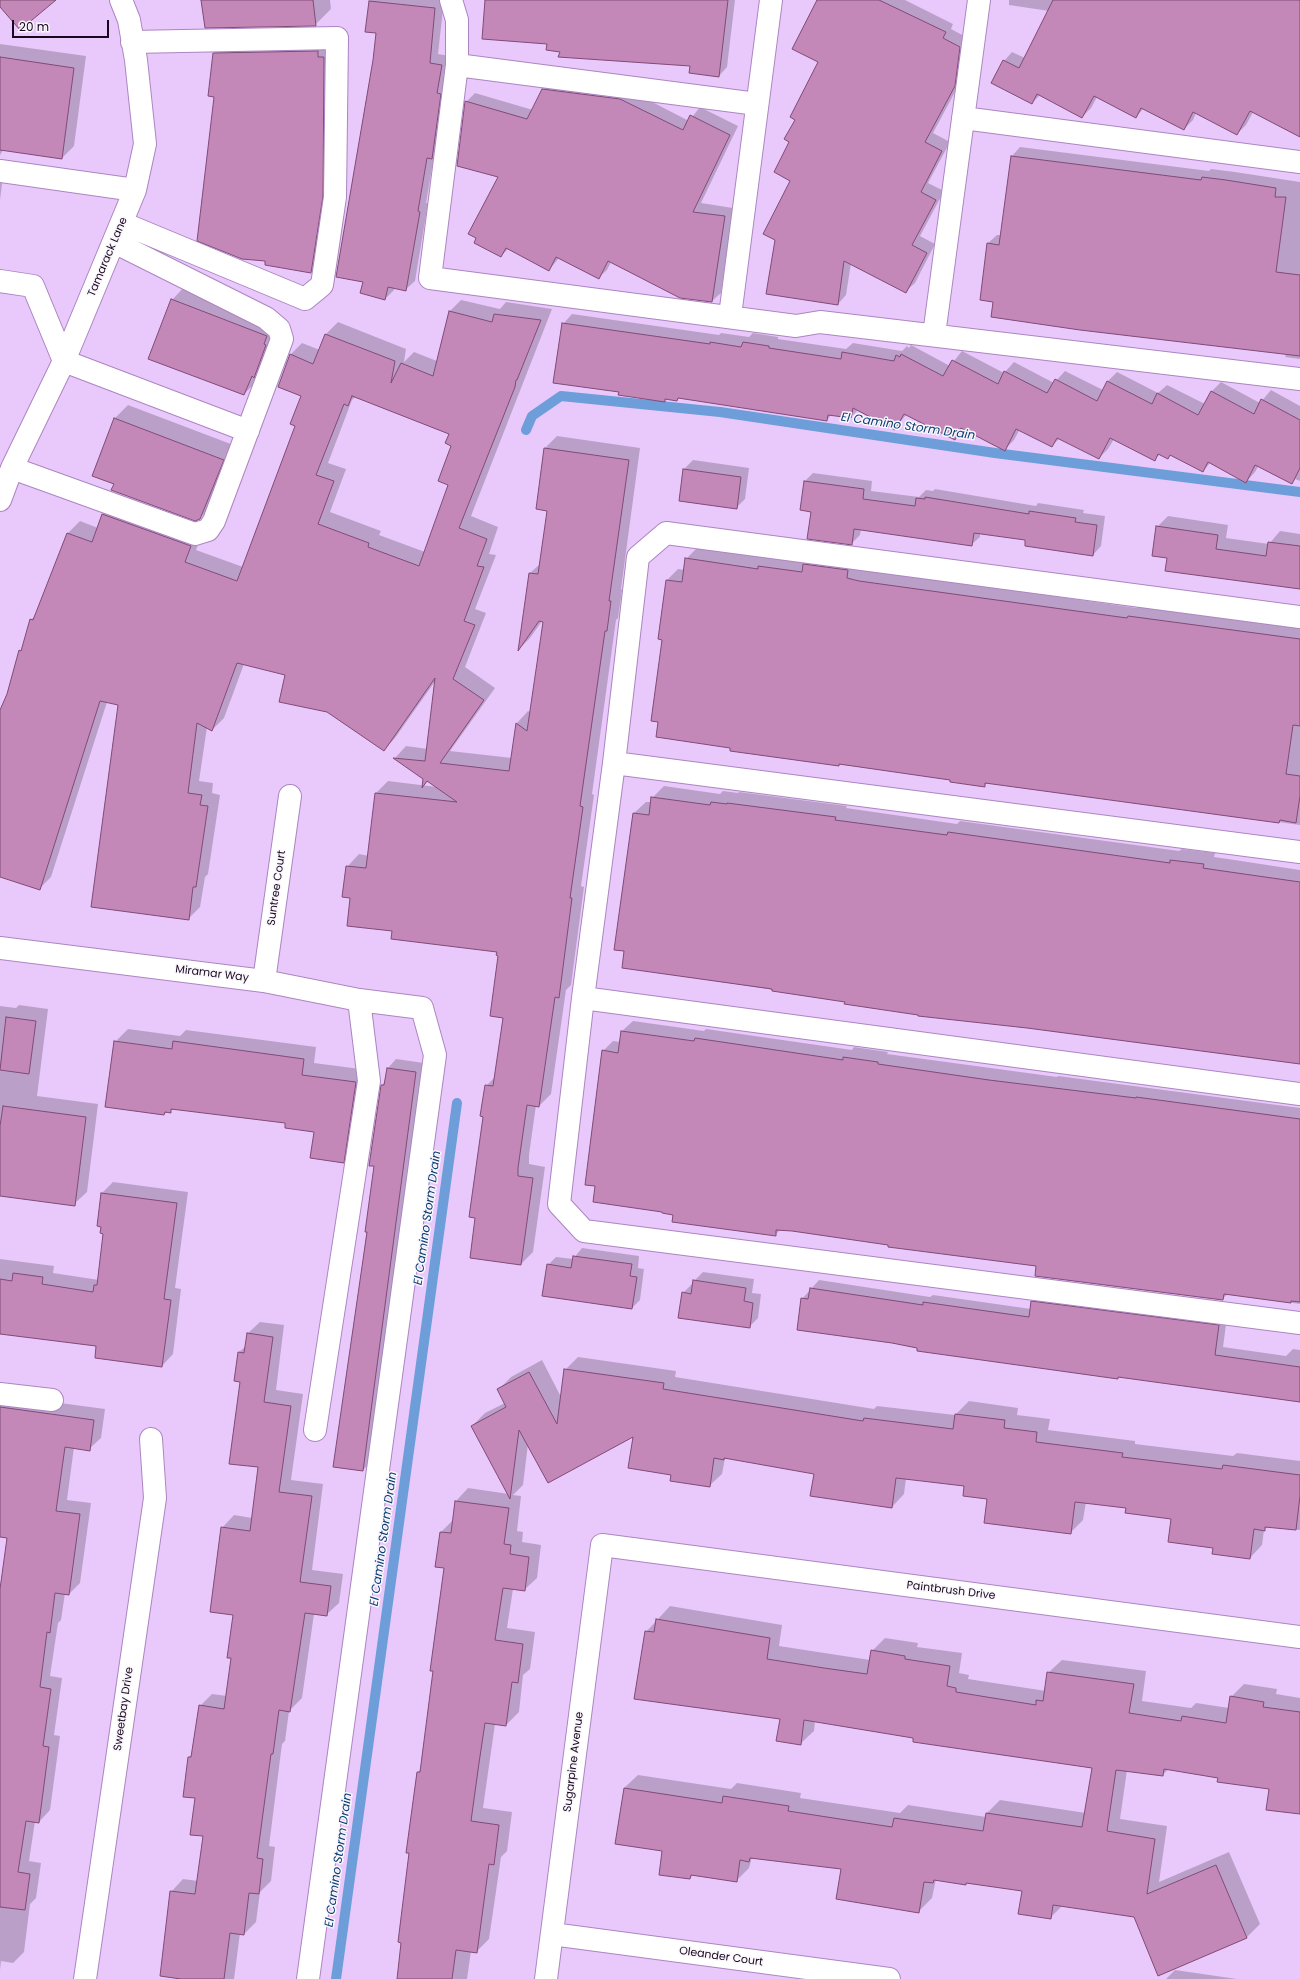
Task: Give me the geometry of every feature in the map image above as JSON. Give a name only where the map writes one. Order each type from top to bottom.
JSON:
[{"type":"street","name":"Tamarack Lane","points":[[4,485],[64,361],[135,190],[145,144],[129,20],[121,0]]},
{"type":"street","points":[[451,0],[457,20],[457,65],[430,278],[730,316],[796,326],[820,322],[1300,379]]},
{"type":"street","points":[[730,316],[771,0]]},
{"type":"street","points":[[934,335],[979,0]]},
{"type":"street","points":[[118,233],[305,299],[322,285],[335,197],[337,38],[132,42]]},
{"type":"street","points":[[457,65],[757,104]]},
{"type":"street","points":[[963,118],[1300,162]]},
{"type":"street","points":[[0,171],[135,190]]},
{"type":"street","points":[[4,485],[195,534],[208,530],[214,521],[282,339],[279,329],[266,318],[118,233]]},
{"type":"street","points":[[0,281],[33,286],[64,361],[248,431]]},
{"type":"street","points":[[1300,617],[666,533],[638,557],[559,1204],[584,1231],[1300,1323]]},
{"type":"street","points":[[614,763],[1300,852]]},
{"type":"street","name":"Suntree Court","points":[[264,980],[290,796]]},
{"type":"street","name":"Miramar Way","points":[[0,948],[264,980],[359,1000],[422,1008],[436,1055],[308,1979]]},
{"type":"street","points":[[583,998],[1300,1094]]},
{"type":"street","points":[[315,1430],[369,1082],[359,1000]]},
{"type":"street","points":[[0,1394],[52,1400]]},
{"type":"street","name":"Sweetbay Drive","points":[[85,1979],[155,1498],[151,1439]]},
{"type":"street","name":"Paintbrush Drive","points":[[602,1545],[1300,1637]]},
{"type":"street","name":"Sugarpine Avenue","points":[[546,1979],[602,1545]]},
{"type":"street","name":"Oleander Court","points":[[552,1934],[890,1979]]},
{"type":"building","points":[[0,0],[56,0],[20,30],[0,7]]},
{"type":"building","points":[[201,0],[313,0],[316,26],[205,28]]},
{"type":"building","points":[[485,0],[728,0],[719,77],[689,73],[690,66],[558,57],[560,52],[546,50],[547,44],[482,39]]},
{"type":"building","points":[[817,0],[879,0],[946,32],[943,38],[960,47],[955,86],[925,142],[942,151],[921,192],[936,200],[912,245],[927,253],[906,293],[844,261],[838,305],[766,294],[775,240],[763,234],[790,181],[774,172],[789,142],[784,139],[795,120],[790,117],[818,62],[792,49]]},
{"type":"building","points":[[1053,0],[1300,0],[1300,137],[1250,111],[1237,135],[1193,112],[1184,130],[1141,108],[1136,118],[1094,96],[1082,118],[1037,94],[1032,104],[991,83],[1003,60],[1019,68]]},
{"type":"building","points":[[369,1],[435,8],[430,63],[442,65],[437,93],[441,94],[432,159],[427,158],[418,211],[420,212],[406,291],[388,287],[385,300],[360,293],[363,282],[336,277],[373,60],[376,33],[365,32]]},
{"type":"building","points":[[318,51],[318,57],[324,57],[323,196],[311,273],[265,265],[265,261],[242,259],[197,241],[214,97],[208,96],[213,53]]},
{"type":"building","points":[[0,57],[74,68],[62,159],[0,150]]},
{"type":"building","points":[[542,89],[620,99],[683,130],[690,115],[730,135],[693,212],[725,216],[712,302],[680,298],[608,261],[599,279],[556,257],[549,271],[506,248],[501,257],[474,243],[476,238],[468,234],[498,177],[457,166],[465,101],[527,119]]},
{"type":"building","points":[[1011,156],[1201,180],[1202,177],[1276,188],[1275,197],[1286,197],[1276,272],[1300,275],[1300,356],[1080,330],[991,317],[993,302],[980,300],[987,243],[999,245]]},
{"type":"building","points":[[171,299],[267,336],[264,344],[266,345],[254,378],[252,376],[244,395],[148,359]]},
{"type":"building","points":[[449,311],[492,322],[494,314],[541,320],[516,380],[515,387],[459,528],[487,539],[477,566],[484,567],[464,621],[475,625],[453,679],[484,700],[440,763],[509,771],[516,723],[527,731],[543,622],[539,621],[518,651],[529,573],[538,574],[547,511],[536,509],[544,448],[629,460],[609,601],[611,601],[607,631],[605,631],[580,806],[583,807],[570,898],[572,898],[559,998],[555,997],[539,1107],[527,1105],[518,1168],[518,1176],[533,1178],[521,1265],[470,1258],[475,1218],[469,1217],[483,1117],[480,1116],[485,1085],[493,1086],[503,1018],[490,1016],[498,956],[496,955],[497,952],[391,939],[392,931],[347,926],[350,898],[342,897],[346,866],[366,868],[375,793],[457,802],[427,781],[422,788],[423,779],[393,758],[425,761],[435,678],[384,751],[327,712],[279,702],[285,675],[237,663],[212,731],[197,723],[188,793],[202,795],[200,805],[208,806],[196,887],[193,887],[189,920],[91,907],[118,705],[100,701],[40,890],[0,877],[0,710],[7,694],[19,650],[21,651],[30,619],[33,620],[67,533],[92,542],[102,514],[191,546],[185,562],[237,581],[295,426],[290,424],[301,396],[278,387],[290,354],[313,364],[325,334],[395,361],[391,383],[401,363],[433,376]],"holes":[[[352,396],[449,434],[445,443],[451,446],[438,481],[448,485],[419,566],[368,547],[369,543],[318,524],[334,481],[316,475],[344,404],[348,406]]]},
{"type":"building","points":[[562,323],[710,344],[710,342],[741,347],[743,342],[769,346],[769,348],[841,359],[842,352],[894,361],[896,355],[900,357],[901,354],[943,376],[952,360],[998,384],[1004,371],[1047,393],[1055,379],[1097,401],[1107,381],[1152,404],[1157,393],[1198,415],[1211,391],[1254,414],[1261,399],[1300,420],[1300,468],[1292,484],[1255,465],[1246,483],[1208,462],[1203,472],[1170,455],[1168,459],[1158,454],[1155,461],[1110,438],[1099,459],[1057,438],[1052,447],[1016,429],[1005,451],[961,428],[955,440],[904,414],[895,430],[853,408],[851,418],[828,415],[827,421],[678,398],[677,401],[665,399],[665,402],[618,395],[619,392],[553,383]]},
{"type":"building","points":[[114,418],[224,460],[200,519],[195,521],[111,490],[114,484],[92,476]]},
{"type":"building","points":[[683,469],[741,477],[737,509],[679,501]]},
{"type":"building","points":[[804,481],[864,489],[863,499],[915,506],[916,498],[925,499],[925,497],[1029,514],[1029,511],[1076,518],[1075,522],[1097,525],[1093,556],[1025,546],[1025,540],[974,533],[972,546],[854,529],[852,545],[807,539],[811,512],[800,510]]},
{"type":"building","points":[[1156,526],[1218,535],[1216,549],[1266,556],[1268,542],[1300,546],[1300,589],[1165,571],[1167,558],[1152,556]]},
{"type":"building","points":[[685,558],[758,569],[758,566],[802,572],[803,564],[848,570],[847,578],[859,581],[1127,618],[1128,616],[1300,639],[1300,726],[1293,725],[1286,774],[1300,776],[1300,796],[1296,823],[1280,820],[1279,823],[985,783],[985,787],[950,782],[950,780],[839,764],[839,766],[730,751],[730,748],[656,737],[658,722],[651,721],[662,640],[658,639],[666,580],[682,582]]},
{"type":"building","points":[[651,797],[710,805],[711,802],[727,803],[836,817],[835,820],[947,835],[948,832],[1170,863],[1170,860],[1204,864],[1203,868],[1300,882],[1300,1064],[1027,1028],[918,1016],[844,1004],[845,1002],[772,991],[772,989],[622,968],[624,951],[614,950],[633,813],[649,815]]},
{"type":"building","points":[[6,1017],[36,1021],[29,1074],[0,1070]]},
{"type":"building","points":[[621,1031],[694,1041],[695,1038],[843,1060],[843,1057],[878,1062],[878,1064],[989,1080],[1136,1097],[1300,1119],[1300,1302],[1291,1301],[1291,1303],[1224,1294],[1223,1300],[1035,1276],[1036,1266],[888,1247],[888,1245],[792,1231],[776,1230],[776,1236],[672,1222],[673,1215],[662,1212],[593,1202],[595,1186],[585,1185],[602,1050],[618,1053]]},
{"type":"building","points":[[114,1041],[172,1049],[173,1041],[304,1059],[302,1075],[356,1082],[344,1163],[310,1158],[314,1132],[285,1128],[285,1123],[171,1109],[171,1113],[165,1112],[164,1115],[105,1107]]},
{"type":"building","points":[[387,1068],[416,1072],[363,1471],[333,1467],[367,1232],[365,1232],[374,1166],[369,1166],[381,1085],[384,1085]]},
{"type":"building","points":[[3,1106],[86,1117],[75,1206],[0,1196],[0,1126]]},
{"type":"building","points":[[101,1193],[177,1203],[164,1299],[171,1300],[162,1367],[95,1358],[96,1346],[0,1334],[0,1279],[12,1281],[13,1273],[43,1277],[42,1284],[93,1292],[94,1285],[97,1285],[103,1234],[100,1233],[101,1227],[97,1226]]},
{"type":"building","points":[[573,1256],[632,1264],[630,1276],[637,1277],[632,1309],[542,1296],[547,1264],[571,1268]]},
{"type":"building","points":[[693,1280],[746,1288],[744,1301],[753,1303],[750,1328],[678,1318],[682,1292],[691,1294]]},
{"type":"building","points":[[810,1288],[923,1305],[923,1302],[1029,1317],[1031,1301],[1219,1325],[1215,1355],[1300,1367],[1300,1402],[1118,1377],[1118,1379],[917,1351],[917,1348],[892,1343],[797,1330],[801,1298],[808,1299]]},
{"type":"building","points":[[247,1333],[273,1337],[264,1402],[291,1406],[279,1492],[312,1496],[300,1582],[331,1586],[327,1616],[305,1613],[290,1712],[279,1710],[273,1754],[271,1754],[257,1858],[263,1859],[259,1894],[249,1893],[244,1935],[230,1933],[224,1979],[181,1979],[160,1976],[170,1891],[195,1894],[203,1836],[190,1835],[195,1798],[183,1797],[188,1757],[191,1757],[199,1705],[224,1709],[231,1658],[227,1658],[233,1615],[210,1612],[221,1527],[250,1531],[258,1467],[229,1464],[240,1382],[234,1381],[238,1352],[244,1353]]},
{"type":"building","points":[[564,1369],[664,1383],[663,1389],[863,1421],[864,1418],[953,1429],[955,1414],[1005,1420],[1004,1428],[1037,1432],[1036,1442],[1123,1453],[1122,1457],[1222,1469],[1223,1465],[1300,1475],[1300,1496],[1296,1530],[1265,1527],[1265,1531],[1254,1529],[1250,1559],[1212,1554],[1213,1548],[1168,1542],[1171,1519],[1125,1513],[1126,1508],[1075,1502],[1071,1534],[984,1523],[987,1499],[963,1496],[964,1486],[896,1478],[892,1508],[810,1496],[814,1474],[724,1458],[724,1460],[714,1458],[710,1487],[670,1481],[671,1475],[628,1468],[633,1437],[548,1483],[519,1430],[510,1499],[471,1426],[506,1407],[497,1389],[529,1372],[557,1424]]},
{"type":"building","points":[[0,1407],[94,1420],[90,1451],[65,1447],[56,1511],[80,1514],[69,1595],[55,1593],[50,1633],[47,1632],[40,1687],[51,1689],[43,1746],[49,1747],[39,1823],[26,1821],[18,1872],[30,1874],[25,1910],[0,1907],[0,1589],[7,1538],[0,1537]]},
{"type":"building","points":[[455,1501],[509,1508],[504,1544],[511,1545],[510,1554],[529,1557],[525,1591],[503,1588],[495,1640],[523,1644],[518,1683],[512,1682],[506,1726],[485,1723],[479,1763],[471,1821],[499,1825],[494,1865],[489,1864],[477,1953],[456,1950],[452,1979],[397,1979],[401,1943],[398,1942],[409,1853],[406,1853],[417,1772],[420,1772],[433,1671],[430,1671],[444,1568],[435,1567],[440,1532],[451,1533]]},
{"type":"building","points":[[656,1619],[770,1638],[767,1659],[867,1674],[871,1650],[905,1656],[905,1659],[950,1666],[947,1686],[956,1688],[956,1692],[1036,1705],[1036,1700],[1043,1701],[1047,1672],[1134,1684],[1129,1713],[1181,1721],[1182,1716],[1226,1723],[1230,1696],[1264,1702],[1263,1707],[1300,1712],[1300,1814],[1266,1810],[1269,1789],[1217,1782],[1218,1778],[1164,1769],[1163,1776],[1116,1770],[1107,1831],[1155,1839],[1147,1894],[1216,1865],[1247,1938],[1158,1976],[1134,1917],[1053,1905],[1051,1919],[1018,1914],[1022,1891],[934,1880],[933,1883],[924,1882],[919,1913],[836,1899],[841,1869],[750,1858],[749,1862],[740,1860],[737,1882],[691,1875],[690,1879],[659,1875],[662,1851],[615,1844],[624,1788],[722,1803],[723,1796],[789,1806],[788,1811],[892,1827],[894,1818],[983,1831],[986,1813],[1082,1827],[1092,1768],[913,1742],[913,1738],[804,1720],[801,1745],[776,1741],[780,1719],[634,1699],[645,1631],[654,1632]]},
{"type":"waterway","name":"El Camino Storm Drain","points":[[526,430],[532,416],[561,396],[720,412],[995,453],[1300,492]]},
{"type":"waterway","name":"El Camino Storm Drain","points":[[336,1979],[457,1103]]}]
